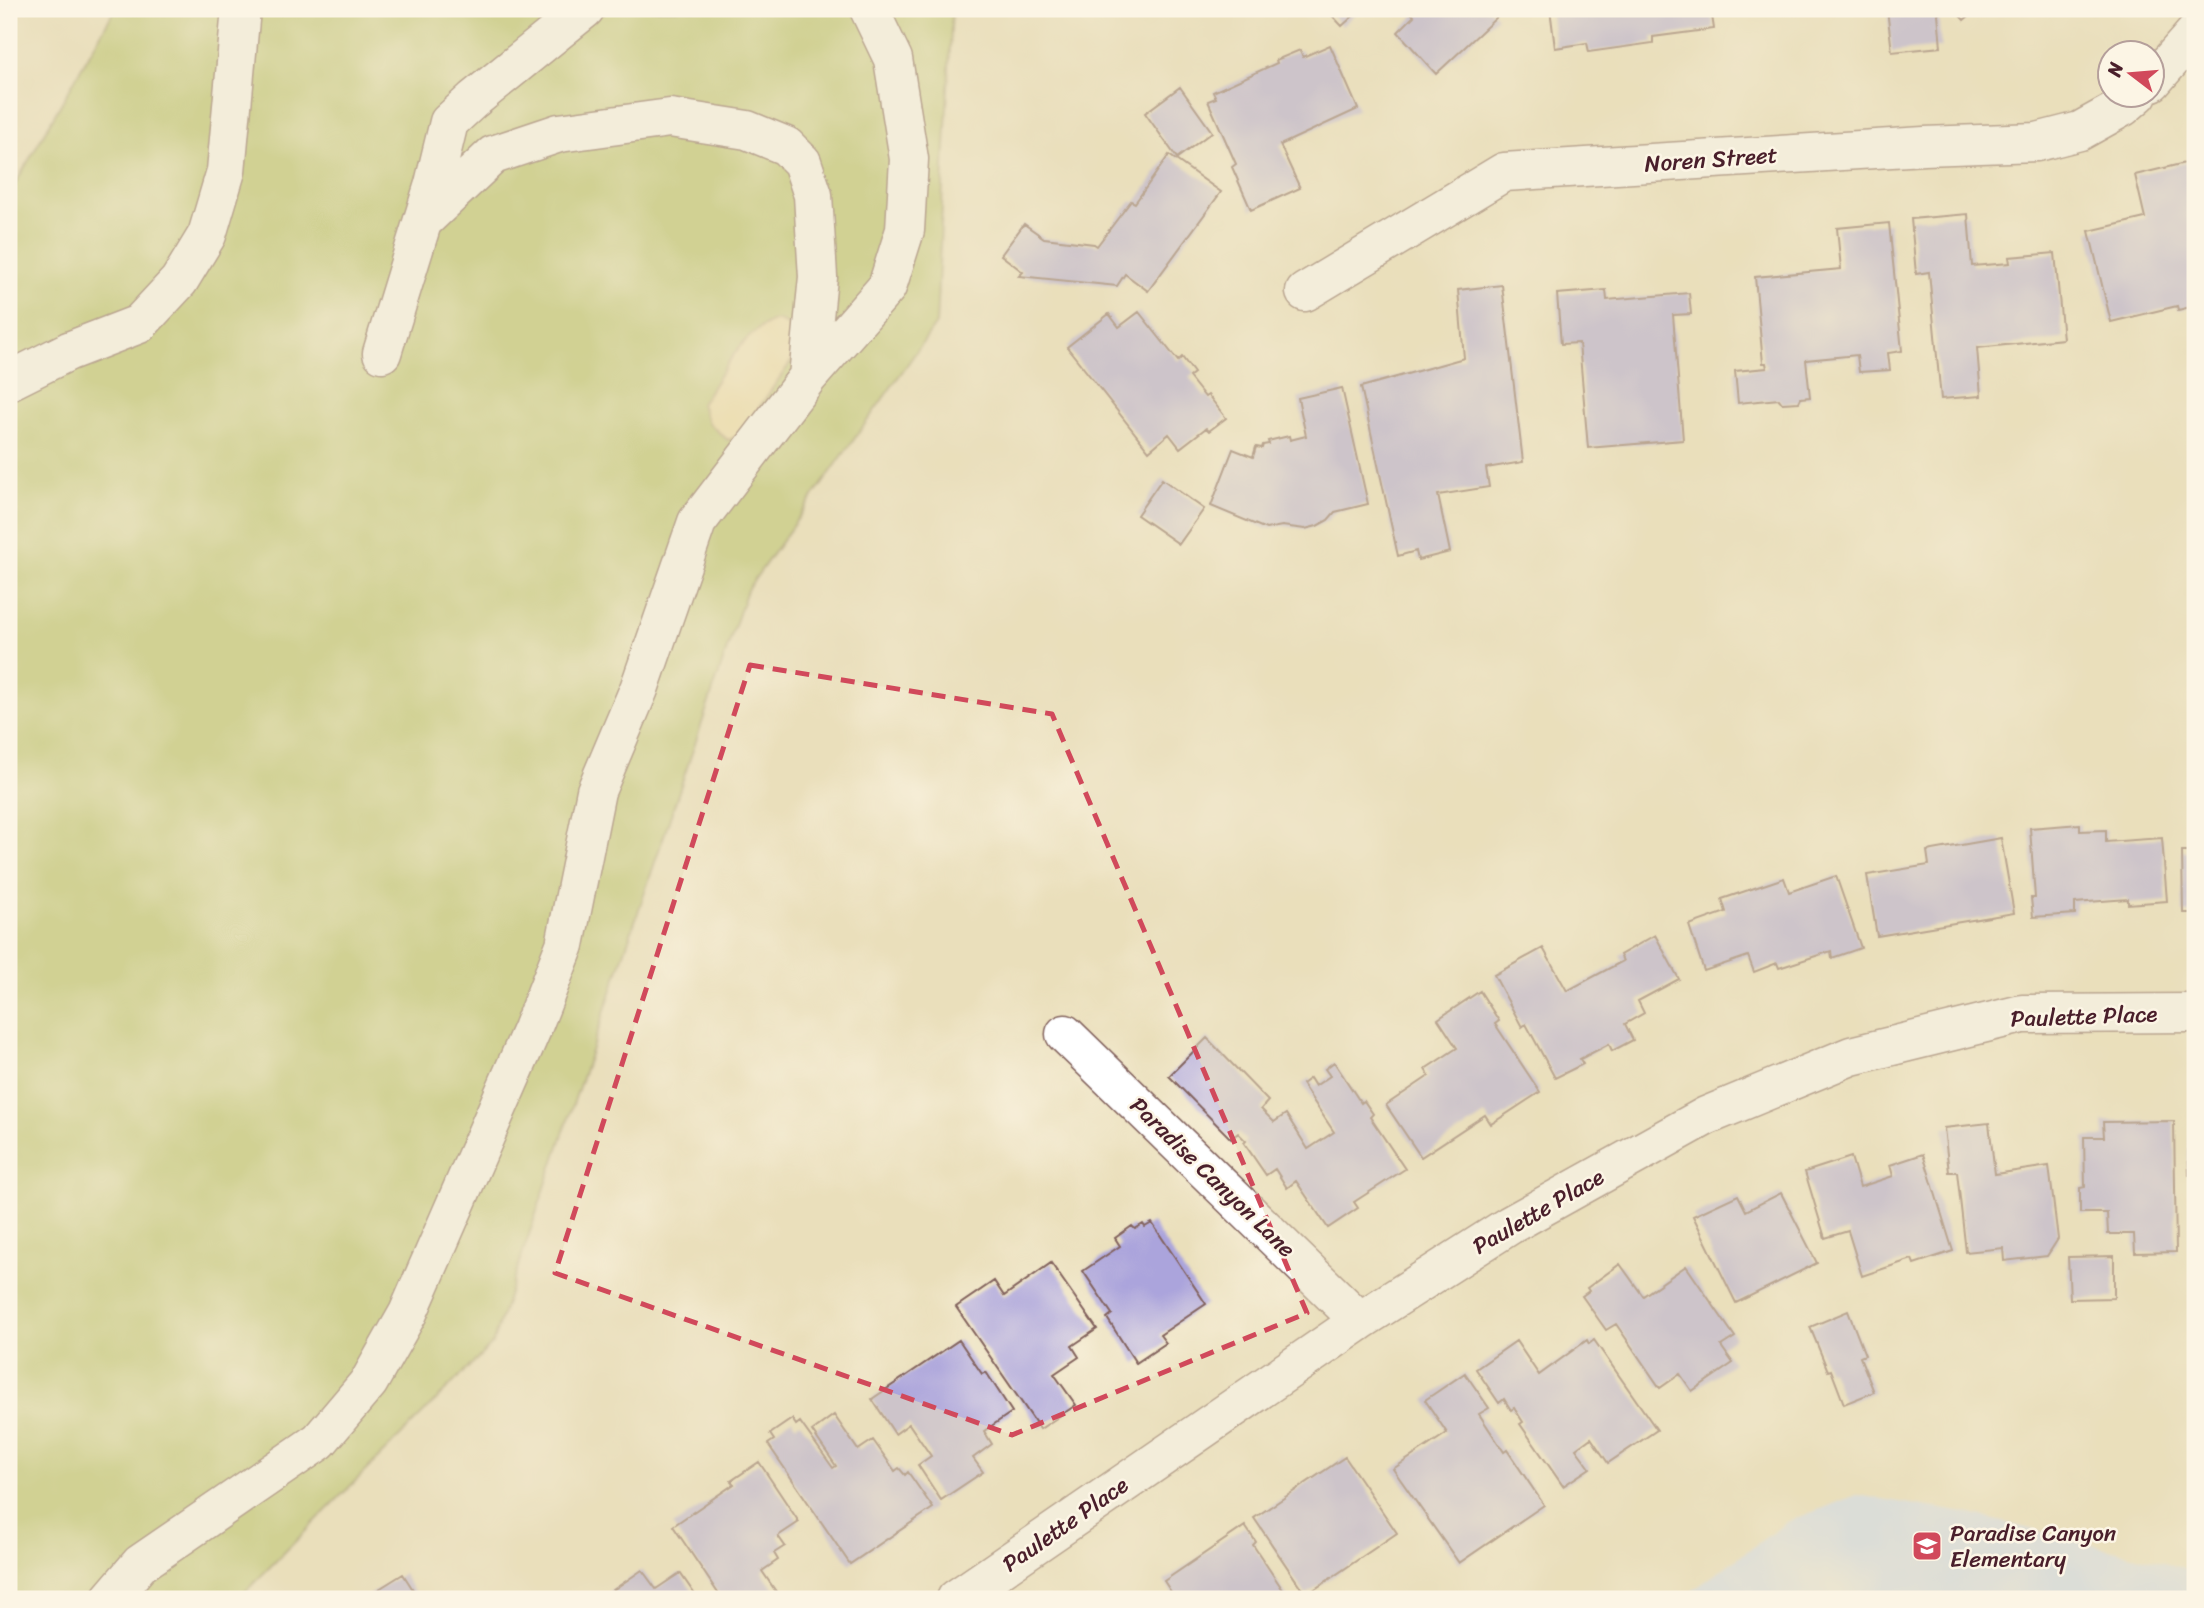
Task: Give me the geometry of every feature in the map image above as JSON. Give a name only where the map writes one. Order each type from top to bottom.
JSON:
[{"type":"street","points":[[9,381],[69,351],[139,324],[179,281],[207,235],[226,171],[241,9]]},
{"type":"street","points":[[382,353],[423,222],[449,122],[585,9]]},
{"type":"street","points":[[110,1599],[140,1564],[319,1441],[369,1382],[408,1313],[532,1029],[565,946],[596,791],[639,689],[697,522],[808,377],[887,287],[905,230],[909,159],[893,59],[869,9]]},
{"type":"street","points":[[2166,65],[2195,33]]},
{"type":"street","name":"Noren Street","points":[[1305,292],[1504,172],[1924,146],[2037,142],[2080,131],[2121,108]]},
{"type":"street","points":[[423,222],[493,155],[559,133],[670,118],[747,130],[786,146],[802,162],[813,195],[818,277],[808,377]]},
{"type":"street","name":"Paulette Place","points":[[956,1599],[1360,1321],[1510,1225],[1706,1116],[1851,1056],[2022,1014],[2195,1013]]},
{"type":"street","name":"Paradise Canyon Lane","points":[[1065,1034],[1360,1321]]},
{"type":"highlighted area","points":[[750,665],[1052,714],[1307,1313],[1012,1435],[555,1273]]},
{"type":"shaded area","name":"Paradise Canyon Elementary","points":[[1857,1495],[1971,1514],[2195,1571],[2195,1599],[1681,1599],[1787,1522]]},
{"type":"green space","points":[[115,9],[952,9],[936,324],[747,590],[492,1344],[238,1599],[9,1599],[9,195]]},
{"type":"sand","points":[[777,320],[794,332],[797,353],[739,436],[728,440],[708,423],[701,404],[743,343],[753,333]]},
{"type":"building","points":[[1326,9],[1361,9],[1342,26]]},
{"type":"building","points":[[1407,9],[1490,9],[1497,17],[1436,74],[1398,32],[1414,16]]},
{"type":"building","points":[[1550,9],[1711,9],[1714,29],[1653,37],[1653,43],[1589,52],[1587,43],[1555,48]]},
{"type":"building","points":[[1887,9],[1944,9],[1938,14],[1941,47],[1892,52]]},
{"type":"building","points":[[1954,9],[1977,9],[1964,20]]},
{"type":"building","points":[[1330,45],[1358,109],[1280,145],[1300,188],[1251,210],[1232,167],[1236,164],[1208,101],[1216,98],[1213,92],[1277,63],[1276,60],[1300,50],[1303,57]]},
{"type":"building","points":[[1180,87],[1212,132],[1177,158],[1145,113]]},
{"type":"building","points":[[1169,155],[1221,192],[1148,291],[1125,274],[1117,286],[1019,276],[1023,272],[1001,255],[1024,224],[1044,238],[1097,246],[1131,201],[1135,203]]},
{"type":"building","points":[[2189,162],[2195,189],[2195,306],[2178,310],[2177,306],[2111,322],[2089,231],[2145,218],[2135,175]]},
{"type":"building","points":[[1968,214],[1972,266],[2010,263],[2009,257],[2055,253],[2063,339],[1977,348],[1981,396],[1941,399],[1929,272],[1916,274],[1911,219]]},
{"type":"building","points":[[1889,223],[1902,351],[1888,353],[1890,370],[1859,372],[1857,355],[1806,360],[1810,397],[1801,398],[1799,402],[1782,403],[1779,399],[1738,403],[1735,371],[1767,368],[1766,363],[1763,363],[1755,277],[1841,269],[1837,228]]},
{"type":"building","points":[[1502,285],[1523,462],[1486,468],[1489,487],[1438,495],[1450,552],[1418,560],[1416,551],[1398,556],[1361,387],[1464,358],[1458,290]]},
{"type":"building","points":[[1606,290],[1607,300],[1689,293],[1691,314],[1673,315],[1683,440],[1588,448],[1579,343],[1561,344],[1557,294]]},
{"type":"building","points":[[1139,312],[1178,361],[1182,357],[1194,373],[1189,377],[1226,418],[1209,431],[1206,428],[1180,448],[1169,434],[1149,451],[1067,347],[1109,314],[1119,327]]},
{"type":"building","points":[[1342,388],[1368,504],[1335,512],[1328,520],[1305,529],[1282,526],[1266,529],[1211,506],[1233,449],[1253,457],[1256,447],[1262,448],[1263,445],[1269,444],[1268,441],[1289,436],[1290,440],[1306,436],[1298,398]]},
{"type":"building","points":[[1162,479],[1204,509],[1179,544],[1137,515]]},
{"type":"building","points":[[2190,770],[2195,770],[2195,800],[2190,801]]},
{"type":"building","points":[[2080,824],[2080,831],[2106,830],[2106,842],[2162,838],[2167,901],[2128,904],[2128,899],[2075,903],[2075,914],[2033,917],[2031,898],[2035,898],[2030,828]]},
{"type":"building","points":[[2001,838],[2014,913],[1877,936],[1867,875],[1929,865],[1927,851]]},
{"type":"building","points":[[2182,851],[2195,851],[2195,913],[2183,913]]},
{"type":"building","points":[[1836,876],[1861,948],[1832,958],[1831,951],[1779,968],[1777,963],[1754,972],[1748,956],[1704,971],[1689,925],[1726,912],[1722,899],[1784,878],[1789,892]]},
{"type":"building","points":[[1655,935],[1679,979],[1638,1001],[1644,1013],[1625,1024],[1633,1040],[1612,1051],[1609,1044],[1580,1059],[1583,1064],[1555,1078],[1526,1024],[1522,1027],[1494,975],[1543,948],[1567,991],[1623,961],[1620,955]]},
{"type":"building","points":[[1480,991],[1499,1021],[1495,1024],[1540,1092],[1491,1124],[1485,1115],[1421,1157],[1386,1105],[1429,1076],[1425,1069],[1457,1048],[1438,1019]]},
{"type":"building","points":[[1207,1038],[1268,1101],[1261,1109],[1274,1122],[1286,1114],[1308,1149],[1334,1132],[1302,1084],[1310,1078],[1315,1086],[1330,1076],[1325,1069],[1334,1062],[1361,1103],[1364,1101],[1373,1114],[1370,1117],[1405,1169],[1354,1202],[1358,1208],[1328,1228],[1296,1181],[1287,1188],[1275,1169],[1266,1175],[1244,1143],[1246,1141],[1238,1133],[1231,1139],[1169,1076]]},
{"type":"building","points":[[2174,1121],[2176,1252],[2135,1253],[2134,1234],[2108,1234],[2107,1213],[2080,1213],[2080,1188],[2085,1187],[2084,1137],[2104,1137],[2103,1122]]},
{"type":"building","points":[[1989,1123],[1995,1174],[2049,1166],[2058,1239],[2047,1256],[2004,1261],[2003,1248],[1966,1252],[1957,1172],[1949,1172],[1944,1128]]},
{"type":"building","points":[[2188,1136],[2195,1136],[2195,1175],[2189,1175]]},
{"type":"building","points":[[1923,1154],[1953,1251],[1914,1264],[1912,1259],[1862,1276],[1848,1231],[1825,1238],[1805,1172],[1851,1157],[1860,1187],[1893,1176],[1890,1165]]},
{"type":"building","points":[[1781,1193],[1817,1263],[1736,1303],[1693,1216],[1738,1195],[1746,1211]]},
{"type":"building","points":[[1152,1223],[1206,1304],[1160,1335],[1166,1343],[1136,1363],[1107,1318],[1112,1314],[1083,1271],[1120,1246],[1115,1238],[1132,1226],[1135,1229]]},
{"type":"building","points":[[2114,1256],[2114,1298],[2070,1299],[2068,1257]]},
{"type":"building","points":[[1051,1263],[1097,1329],[1072,1346],[1079,1357],[1054,1374],[1076,1405],[1040,1429],[956,1307],[994,1281],[1004,1296]]},
{"type":"building","points":[[1620,1264],[1643,1296],[1686,1266],[1735,1337],[1721,1346],[1733,1363],[1692,1391],[1680,1374],[1660,1388],[1616,1324],[1606,1330],[1582,1296],[1589,1291],[1587,1288]]},
{"type":"building","points":[[1848,1311],[1865,1355],[1860,1357],[1874,1392],[1844,1404],[1810,1327]]},
{"type":"building","points":[[959,1340],[982,1374],[986,1372],[1012,1412],[984,1431],[992,1444],[973,1458],[983,1472],[941,1500],[918,1465],[931,1456],[909,1424],[895,1434],[872,1399]]},
{"type":"building","points":[[1587,1340],[1589,1344],[1594,1340],[1657,1430],[1608,1463],[1591,1438],[1576,1449],[1590,1468],[1563,1486],[1520,1424],[1523,1422],[1514,1408],[1511,1410],[1504,1399],[1499,1403],[1476,1369],[1516,1341],[1539,1375]]},
{"type":"building","points":[[1465,1373],[1489,1408],[1479,1414],[1544,1505],[1459,1563],[1393,1469],[1447,1433],[1425,1400]]},
{"type":"building","points":[[834,1415],[858,1450],[873,1440],[895,1471],[899,1468],[905,1475],[908,1472],[933,1508],[850,1564],[768,1444],[774,1440],[770,1434],[792,1419],[796,1425],[800,1422],[833,1468],[836,1466],[812,1431]]},
{"type":"building","points":[[1345,1457],[1397,1533],[1306,1595],[1254,1518]]},
{"type":"building","points":[[759,1462],[799,1522],[778,1536],[785,1546],[774,1553],[778,1560],[762,1571],[781,1599],[722,1599],[673,1526],[734,1484],[731,1481]]},
{"type":"building","points":[[1245,1526],[1256,1542],[1253,1545],[1289,1599],[1181,1599],[1178,1595],[1175,1598],[1164,1581]]},
{"type":"building","points":[[642,1570],[656,1589],[680,1573],[698,1599],[600,1599]]},
{"type":"building","points":[[403,1574],[419,1599],[363,1599]]},
{"type":"place","name":"Paradise Canyon Elementary","points":[[1927,1546]]}]
